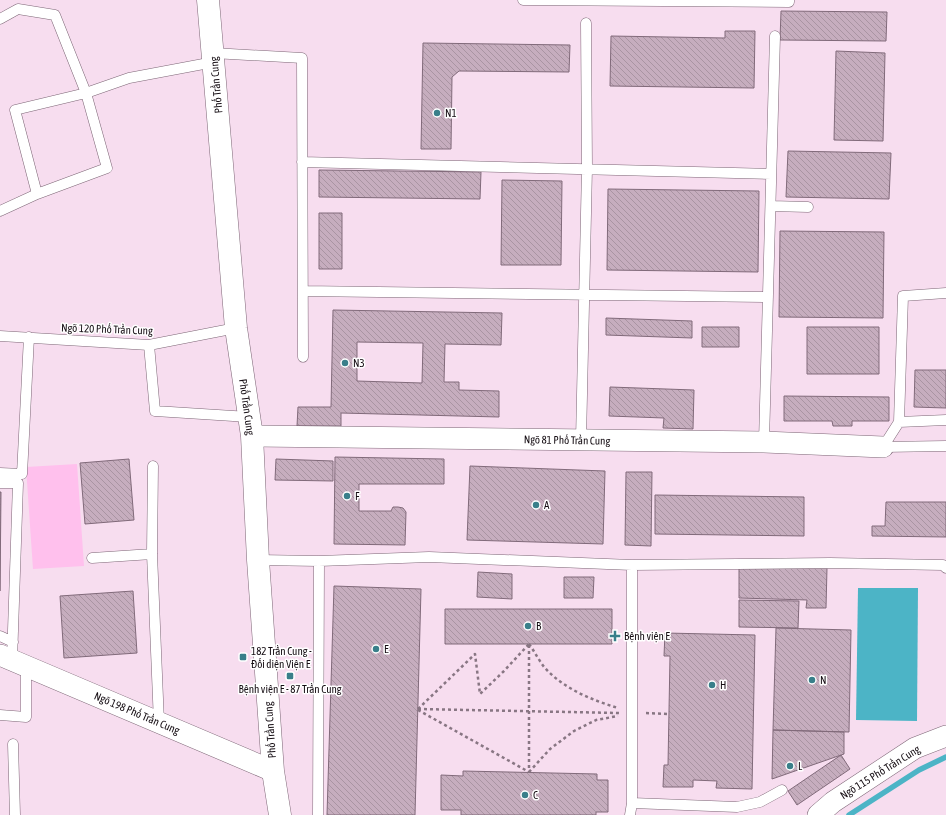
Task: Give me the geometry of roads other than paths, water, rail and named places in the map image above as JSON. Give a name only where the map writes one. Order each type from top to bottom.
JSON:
[{"type":"main road","name":"Phố Trần Cung","points":[[208,0],[236,328],[250,427],[273,771],[280,815]]},
{"type":"street","name":"Ngõ 81 Phố Trần Cung","points":[[250,427],[582,440],[764,442],[883,446]]},
{"type":"street","name":"Ngõ 198 Phố Trần Cung","points":[[13,656],[160,723],[273,771]]},
{"type":"street","name":"Ngõ 115 Phố Trần Cung","points":[[818,815],[833,802],[915,748],[946,736]]},
{"type":"lane","points":[[523,0],[789,2],[789,0]]},
{"type":"lane","points":[[0,19],[18,9],[55,15],[86,93],[108,168],[37,194],[0,212]]},
{"type":"lane","points":[[582,440],[587,168],[586,23]]},
{"type":"lane","points":[[764,442],[775,36]]},
{"type":"lane","points":[[37,194],[15,110],[86,93],[129,78],[213,58],[302,58],[303,358]]},
{"type":"lane","points":[[302,162],[587,168],[772,174]]},
{"type":"lane","points":[[771,206],[808,207]]},
{"type":"lane","points":[[303,291],[768,297]]},
{"type":"lane","points":[[883,446],[898,422],[903,296],[946,293]]},
{"type":"lane","name":"Ngõ 120 Phố Trần Cung","points":[[0,336],[149,345],[236,328]]},
{"type":"lane","points":[[0,474],[22,474],[29,337]]},
{"type":"lane","points":[[149,345],[156,411],[250,427]]},
{"type":"lane","points":[[898,422],[946,420]]},
{"type":"lane","points":[[883,446],[946,446]]},
{"type":"lane","points":[[153,466],[152,554],[160,723]]},
{"type":"lane","points":[[0,483],[18,483],[13,656],[26,717],[0,715]]},
{"type":"lane","points":[[92,558],[152,554]]},
{"type":"lane","points":[[258,560],[319,561],[429,558],[632,565],[830,563],[935,565],[946,568]]},
{"type":"lane","points":[[318,815],[319,561]]},
{"type":"lane","points":[[630,815],[632,803],[632,565]]},
{"type":"lane","points":[[0,636],[13,656]]},
{"type":"lane","points":[[13,744],[15,815]]},
{"type":"lane","points":[[632,803],[737,807],[760,802],[782,790]]},
{"type":"water","points":[[858,588],[918,588],[917,721],[856,720]]},
{"type":"waterway","points":[[849,815],[919,770],[946,757]]},
{"type":"place","name":"N1","points":[[437,113]]},
{"type":"place","name":"N3","points":[[345,363]]},
{"type":"place","name":"F","points":[[347,496]]},
{"type":"place","name":"A","points":[[536,505]]},
{"type":"place","name":"B","points":[[528,626]]},
{"type":"place","name":"Bệnh viện E","points":[[615,636]]},
{"type":"place","name":"E","points":[[376,649]]},
{"type":"place","name":"182 Trần Cung - Đối diện Viện E","points":[[243,657]]},
{"type":"place","name":"Bệnh viện E - 87 Trần Cung","points":[[290,676]]},
{"type":"place","name":"N","points":[[812,680]]},
{"type":"place","name":"H","points":[[712,685]]},
{"type":"place","name":"L","points":[[790,766]]},
{"type":"place","name":"C","points":[[525,795]]}]
